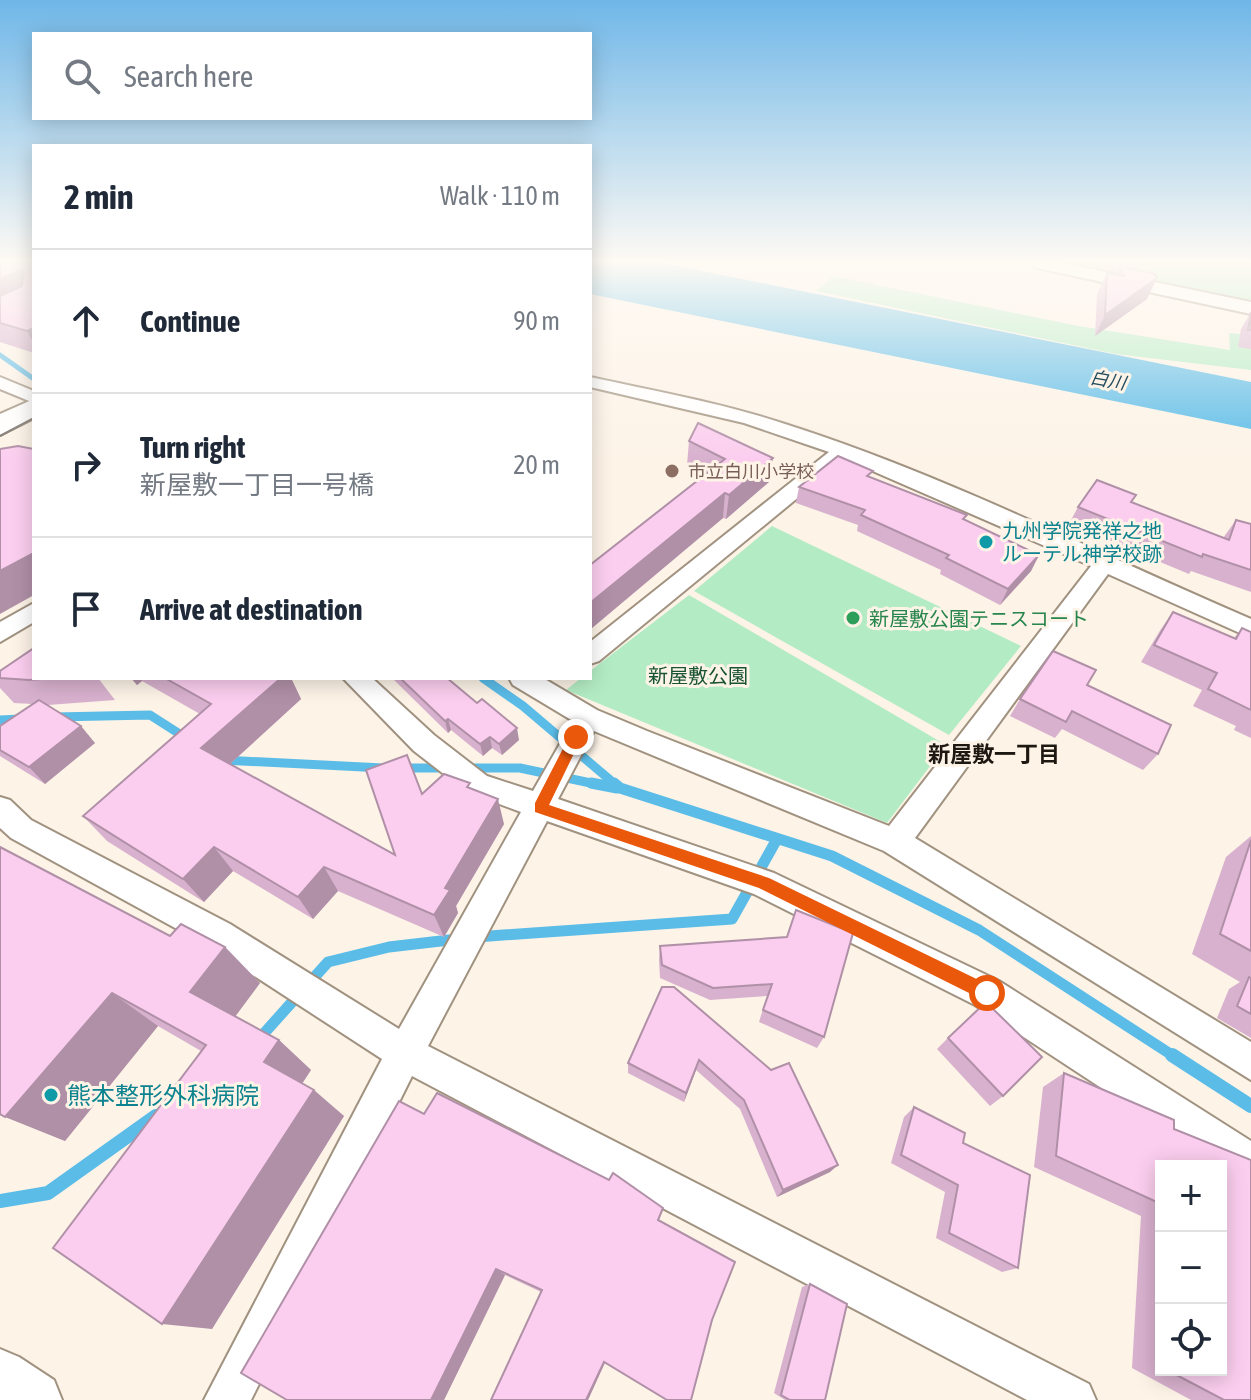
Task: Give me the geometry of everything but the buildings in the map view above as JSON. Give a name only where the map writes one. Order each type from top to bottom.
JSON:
[{"type":"main road","points":[[0,426],[32,408]]},
{"type":"main road","points":[[0,449],[32,435]]},
{"type":"street","points":[[0,382],[32,397]]},
{"type":"street","points":[[592,382],[727,413],[802,436],[913,480],[1251,629]]},
{"type":"street","points":[[592,653],[841,452]]},
{"type":"street","points":[[895,842],[1104,564]]},
{"type":"street","points":[[0,633],[32,612]]},
{"type":"street","points":[[358,680],[424,743],[477,784],[544,800],[763,883],[987,993],[1251,1163]]},
{"type":"street","points":[[541,682],[582,727],[895,842],[1251,1062]]},
{"type":"street","points":[[227,1400],[405,1053],[582,727]]},
{"type":"street","points":[[0,809],[21,829],[219,935],[405,1053],[1073,1400]]},
{"type":"street","points":[[0,1376],[34,1400]]},
{"type":"green space","points":[[994,328],[1093,328],[1230,350],[1229,333],[1251,335],[1251,370],[1116,354]]},
{"type":"green space","name":"新屋敷公園テニスコート","points":[[772,526],[1021,646],[949,735],[694,591]]},
{"type":"green space","name":"新屋敷公園","points":[[689,595],[946,745],[887,823],[566,690],[578,680],[592,680],[592,669]]},
{"type":"water","name":"白川","points":[[758,328],[986,328],[1251,382],[1251,429]]},
{"type":"waterway","points":[[0,355],[32,378]]},
{"type":"waterway","points":[[486,680],[523,706],[616,785]]},
{"type":"waterway","points":[[55,717],[150,715],[186,738]]},
{"type":"waterway","points":[[0,720],[21,719]]},
{"type":"waterway","points":[[222,760],[383,768]]},
{"type":"waterway","points":[[402,768],[447,768]]},
{"type":"waterway","points":[[466,768],[520,768],[600,785]]},
{"type":"waterway","points":[[591,783],[617,788]]},
{"type":"waterway","points":[[614,783],[620,788],[832,856],[979,930],[1175,1057]]},
{"type":"waterway","points":[[476,937],[732,919],[777,839]]},
{"type":"waterway","points":[[258,1040],[328,962],[389,947],[458,939]]},
{"type":"waterway","points":[[1172,1055],[1251,1106]]},
{"type":"waterway","points":[[0,1201],[48,1193],[156,1116]]},
{"type":"tram line","points":[[0,436],[32,419]]},
{"type":"place","name":"市立白川小学校","points":[[672,471]]},
{"type":"place","name":"九州学院発祥之地 ルーテル神学校跡","points":[[986,542]]},
{"type":"place","name":"新屋敷公園テニスコート","points":[[853,618]]},
{"type":"place","name":"熊本整形外科病院","points":[[51,1095]]},
{"type":"district","name":"新屋敷一丁目","points":[[994,754]]},
{"type":"route","points":[[576,737],[540,808],[763,883],[987,993]]}]
